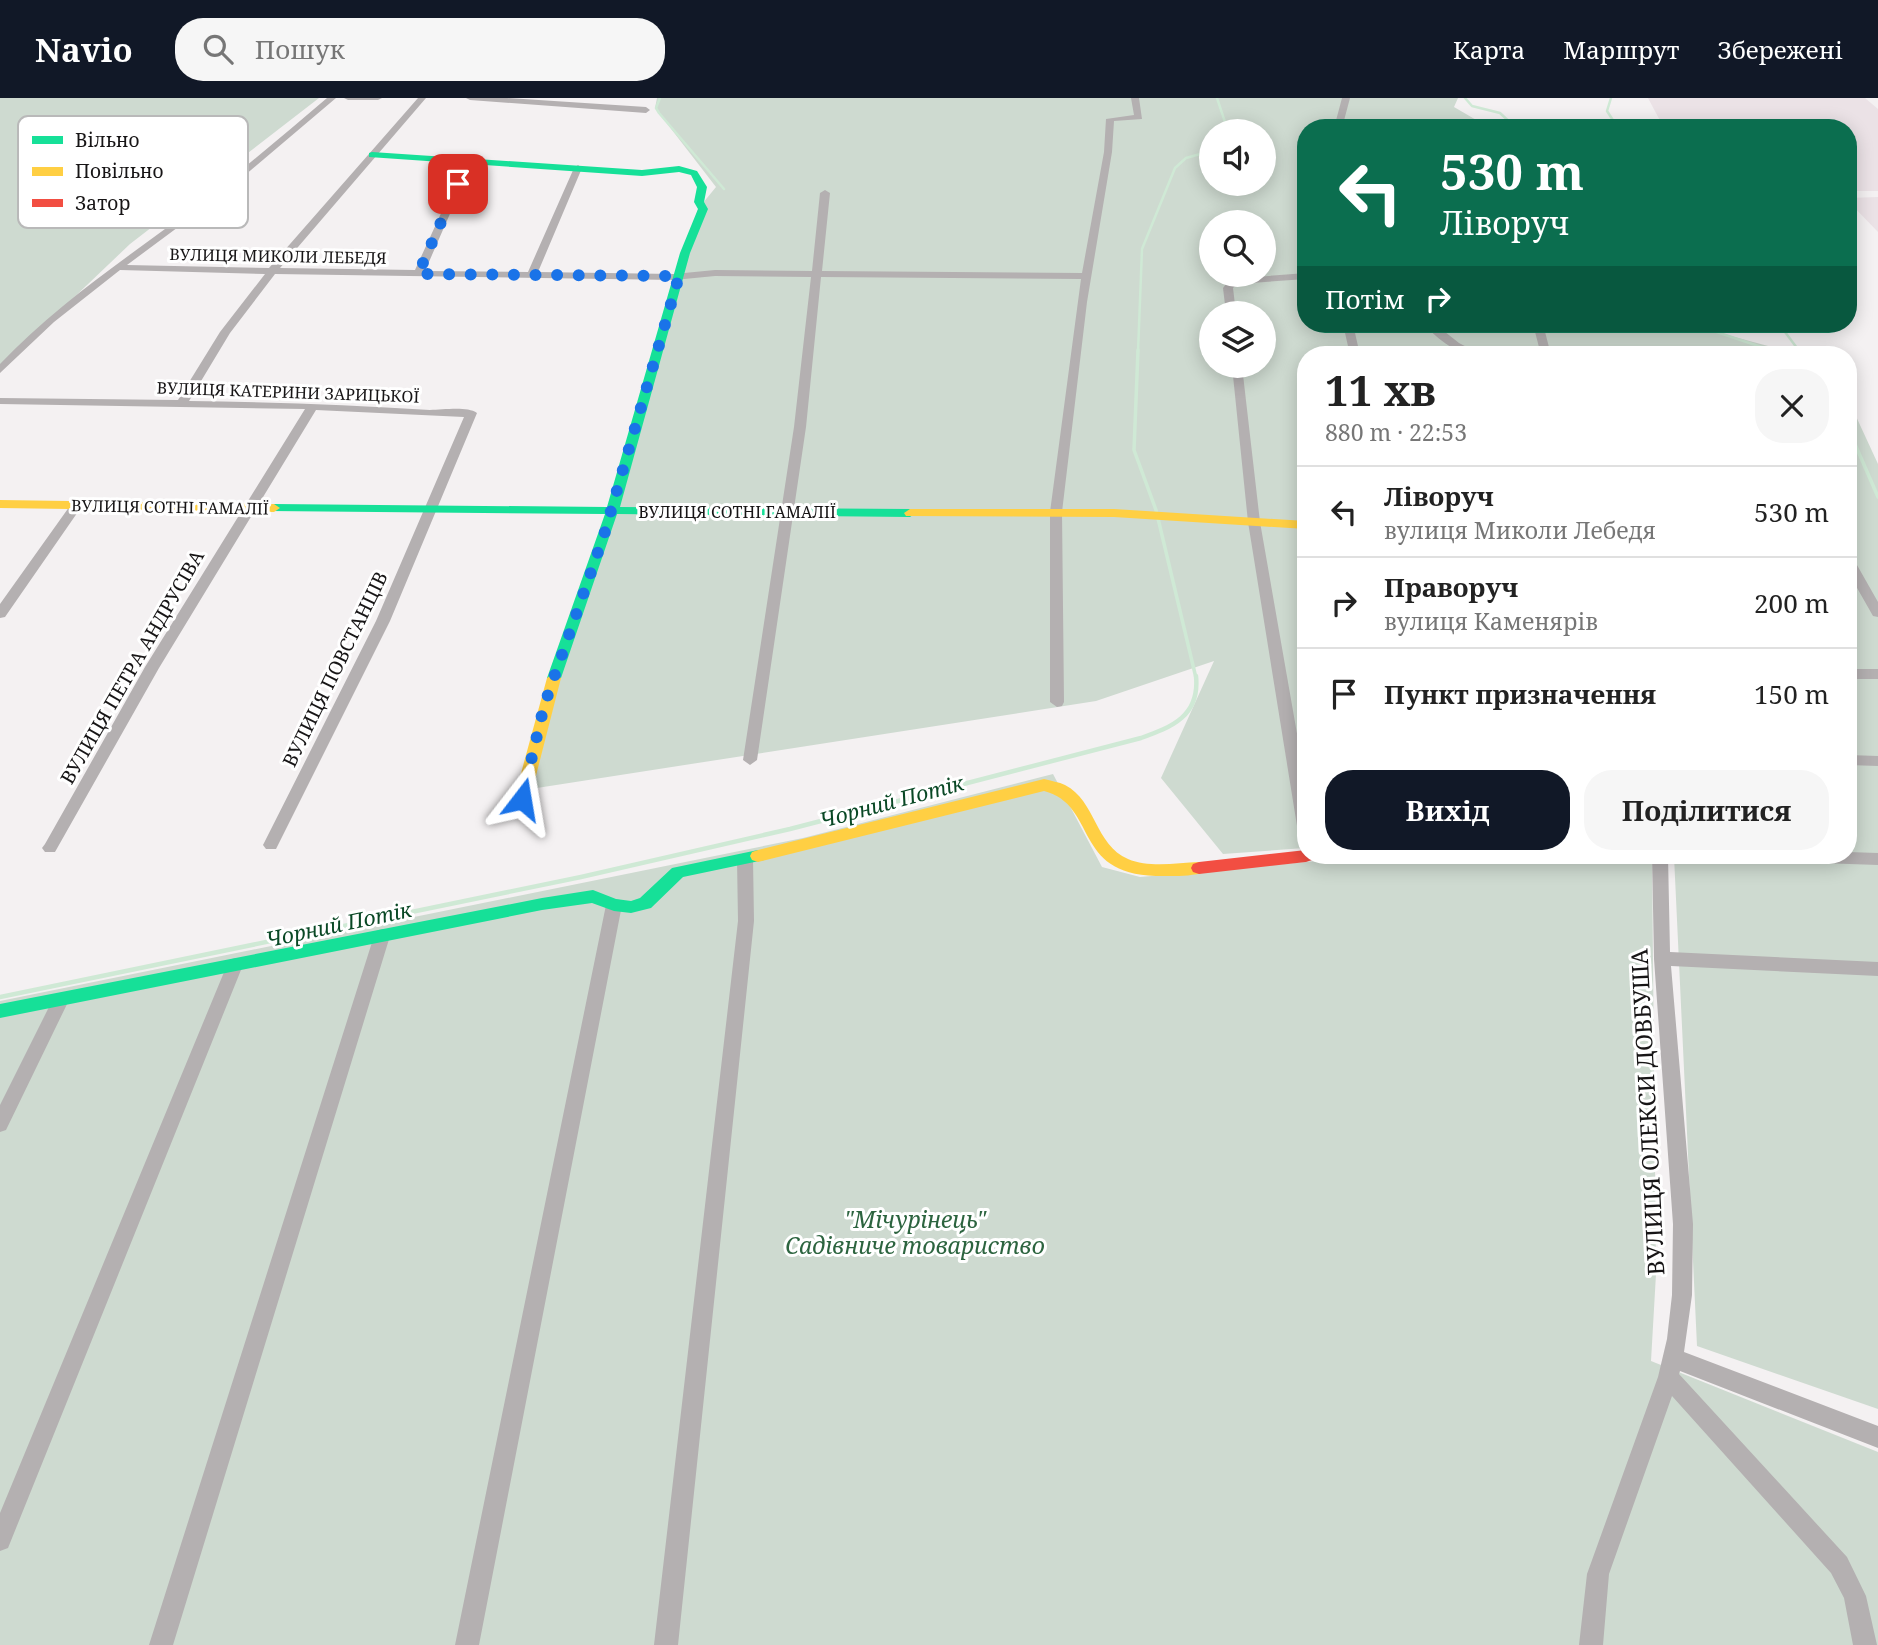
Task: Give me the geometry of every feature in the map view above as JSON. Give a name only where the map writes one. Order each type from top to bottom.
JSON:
[{"type":"street","points":[[248,168],[332,98]]},
{"type":"street","points":[[348,98],[377,98]]},
{"type":"street","points":[[182,403],[225,332],[273,270],[422,98]]},
{"type":"street","points":[[470,98],[646,110]]},
{"type":"street","points":[[1057,702],[1056,512],[1082,302],[1108,152],[1110,119],[1139,117],[1135,98]]},
{"type":"street","points":[[1340,119],[1346,98]]},
{"type":"street","points":[[372,155],[653,173],[687,169],[694,173],[702,187],[699,202],[703,209],[691,233],[612,512],[544,706],[522,799]]},
{"type":"street","points":[[418,274],[468,161]]},
{"type":"street","points":[[533,274],[578,168]]},
{"type":"street","points":[[750,760],[800,427],[825,193]]},
{"type":"street","points":[[0,370],[37,331],[171,228]]},
{"type":"street","name":"ВУЛИЦЯ МИКОЛИ ЛЕБЕДЯ","points":[[117,267],[418,274],[1088,276]]},
{"type":"street","points":[[1230,301],[1228,288],[1234,281],[1297,277]]},
{"type":"street","points":[[1440,333],[1458,346]]},
{"type":"street","points":[[1451,333],[1451,342]]},
{"type":"street","points":[[1238,378],[1254,522],[1297,778]]},
{"type":"street","name":"ВУЛИЦЯ КАТЕРИНИ ЗАРИЦЬКОЇ","points":[[0,401],[313,406],[471,413],[430,508]]},
{"type":"street","name":"ВУЛИЦЯ ПЕТРА АНДРУСІВА","points":[[50,848],[152,667],[313,406]]},
{"type":"street","name":"ВУЛИЦЯ СОТНІ ГАМАЛІЇ","points":[[0,504],[612,512],[1056,512],[1297,524]]},
{"type":"street","points":[[0,614],[76,506]]},
{"type":"street","name":"ВУЛИЦЯ ПОВСТАНЦІВ","points":[[271,845],[383,621],[430,508]]},
{"type":"street","points":[[1857,577],[1878,613]]},
{"type":"street","points":[[1857,674],[1878,674]]},
{"type":"street","points":[[1857,760],[1878,761]]},
{"type":"street","points":[[0,1011],[593,896],[614,905],[631,907],[645,903],[678,872],[745,859],[1051,784],[1071,792],[1099,849],[1123,865],[1160,869],[1297,857]]},
{"type":"street","points":[[1857,858],[1878,859]]},
{"type":"street","points":[[666,1645],[746,921],[745,859]]},
{"type":"street","name":"ВУЛИЦЯ ОЛЕКСИ ДОВБУША","points":[[1591,1645],[1598,1574],[1670,1367],[1682,1295],[1684,1223],[1662,959],[1660,864]]},
{"type":"street","points":[[467,1645],[614,905]]},
{"type":"street","points":[[161,1645],[382,936]]},
{"type":"street","points":[[1662,959],[1878,969]]},
{"type":"street","points":[[0,1541],[235,965]]},
{"type":"street","points":[[0,1124],[61,1000]]},
{"type":"street","points":[[1670,1367],[1878,1437]]},
{"type":"street","points":[[1670,1367],[1839,1565],[1855,1596],[1865,1645]]},
{"type":"shaded area","points":[[1648,98],[1865,98],[1878,109],[1878,191],[1857,191],[1857,119],[1659,119]]},
{"type":"shaded area","points":[[1878,197],[1878,232],[1857,210],[1857,198]]},
{"type":"green space","points":[[0,98],[319,98],[248,153],[248,116],[18,116],[18,228],[151,228],[130,244],[0,368]]},
{"type":"green space","points":[[657,98],[1458,98],[1454,107],[1475,119],[1297,119],[1297,333],[1720,333],[1768,346],[1297,346],[1297,849],[1223,854],[1161,778],[1214,661],[1096,701],[524,790],[698,209],[716,187],[655,108]]},
{"type":"green space","points":[[1857,418],[1878,464],[1878,1409],[1697,1346],[1674,864],[1857,864]]},
{"type":"green space","name":"\"Мічурінець\" Садівниче товариство","points":[[1053,774],[1102,867],[1140,877],[1297,863],[1652,864],[1656,1274],[1651,1361],[1878,1452],[1878,1645],[0,1645],[0,1001],[803,838]]},
{"type":"waterway","points":[[660,98],[656,108],[659,113],[724,189]]},
{"type":"waterway","name":"Чорний Потік","points":[[1217,98],[1224,119]]},
{"type":"waterway","points":[[1465,98],[1472,106],[1500,113],[1506,119]]},
{"type":"waterway","points":[[1611,98],[1607,111],[1612,119]]},
{"type":"waterway","name":"Чорний Потік","points":[[1138,352],[1142,249],[1175,168],[1186,158],[1199,154]]},
{"type":"waterway","points":[[1720,333],[1758,346]]},
{"type":"waterway","points":[[1786,333],[1796,346]]},
{"type":"waterway","name":"Чорний Потік","points":[[1138,350],[1134,450],[1156,510],[1196,678]]},
{"type":"waterway","points":[[1857,449],[1878,497]]},
{"type":"waterway","name":"Чорний Потік","points":[[0,997],[581,877],[790,829],[1141,738],[1182,718],[1193,701],[1196,678]]},
{"type":"traffic: fast","points":[[372,155],[642,173],[679,169],[694,173],[702,187],[699,202],[703,209],[685,253],[612,512],[554,678]]},
{"type":"traffic: fast","points":[[274,508],[910,513]]},
{"type":"traffic: fast","points":[[0,1011],[542,904],[593,896],[614,905],[631,907],[645,903],[678,872],[758,856]]},
{"type":"traffic: slow","points":[[0,504],[274,508]]},
{"type":"traffic: slow","points":[[910,513],[1114,513],[1297,524]]},
{"type":"traffic: slow","points":[[522,799],[554,678]]},
{"type":"traffic: slow","points":[[758,856],[1044,785],[1071,796],[1098,843],[1119,862],[1148,869],[1199,868]]},
{"type":"traffic: jam","points":[[1199,868],[1297,857]]},
{"type":"route","points":[[458,184],[418,274],[679,276],[633,438],[619,477],[612,512],[544,706],[522,799]]}]
